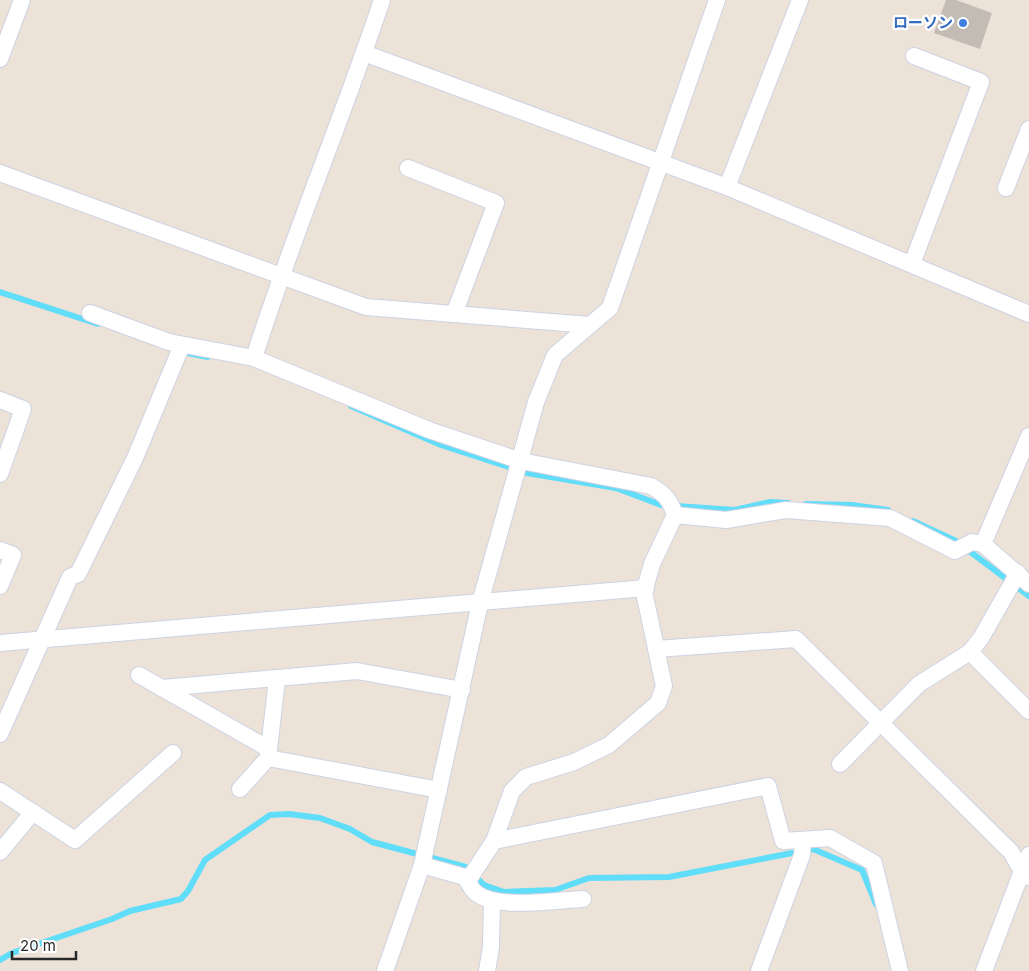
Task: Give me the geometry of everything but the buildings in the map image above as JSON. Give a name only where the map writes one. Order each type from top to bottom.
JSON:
[{"type":"street","points":[[0,59],[22,0]]},
{"type":"street","points":[[254,358],[280,275],[364,53],[382,0]]},
{"type":"street","points":[[385,971],[423,859],[480,603],[536,402],[555,356],[610,308],[717,0]]},
{"type":"street","points":[[727,188],[800,0]]},
{"type":"street","points":[[364,53],[661,162],[912,264],[1029,314]]},
{"type":"street","points":[[912,264],[981,82],[914,56]]},
{"type":"street","points":[[1006,188],[1029,129]]},
{"type":"street","points":[[408,168],[496,203],[454,314]]},
{"type":"street","points":[[0,173],[366,307],[590,325]]},
{"type":"street","points":[[90,313],[169,342],[180,349],[254,358],[519,467],[651,486],[664,494],[673,509],[726,520],[786,510],[890,518],[955,551],[970,545],[1029,436]]},
{"type":"street","points":[[0,734],[70,577],[78,574],[135,458],[180,349]]},
{"type":"street","points":[[0,400],[23,409],[0,474]]},
{"type":"street","points":[[470,874],[494,841],[512,791],[526,777],[574,762],[609,745],[658,703],[664,686],[644,592],[652,564],[673,509]]},
{"type":"street","points":[[840,764],[918,684],[970,652],[1018,580],[992,554],[970,545]]},
{"type":"street","points":[[0,550],[13,555],[0,586]]},
{"type":"street","points":[[0,643],[646,588]]},
{"type":"street","points":[[656,648],[796,639],[1012,852],[1026,874]]},
{"type":"street","points":[[970,652],[1029,711]]},
{"type":"street","points":[[162,688],[357,671],[462,690]]},
{"type":"street","points":[[139,675],[268,753],[439,790]]},
{"type":"street","points":[[240,789],[268,753],[277,679]]},
{"type":"street","points":[[0,791],[75,840],[172,753]]},
{"type":"street","points":[[494,841],[768,786],[783,841],[802,848],[830,838],[874,863],[900,971]]},
{"type":"street","points":[[0,852],[33,812]]},
{"type":"street","points":[[759,971],[802,848]]},
{"type":"street","points":[[984,971],[1026,874],[1029,855]]},
{"type":"street","points":[[423,859],[470,874]]},
{"type":"street","points":[[470,874],[476,893],[492,900],[520,902],[583,899]]},
{"type":"street","points":[[488,971],[491,947],[492,900]]},
{"type":"waterway","points":[[0,292],[98,324]]},
{"type":"waterway","points":[[183,352],[208,357]]},
{"type":"waterway","points":[[351,406],[441,445],[527,473],[616,488],[661,505],[735,510],[770,502],[788,503]]},
{"type":"waterway","points":[[806,504],[852,505],[888,510]]},
{"type":"waterway","points":[[913,521],[956,541],[1029,596]]},
{"type":"waterway","points":[[0,960],[12,953],[112,919],[130,911],[181,899],[188,891],[205,860],[270,815],[289,814],[320,818],[350,829],[372,842],[466,867],[484,885],[504,892],[555,890],[589,878],[669,877],[813,849],[862,870],[876,904]]},
{"type":"place","name":"ローソン","points":[[963,23]]}]
